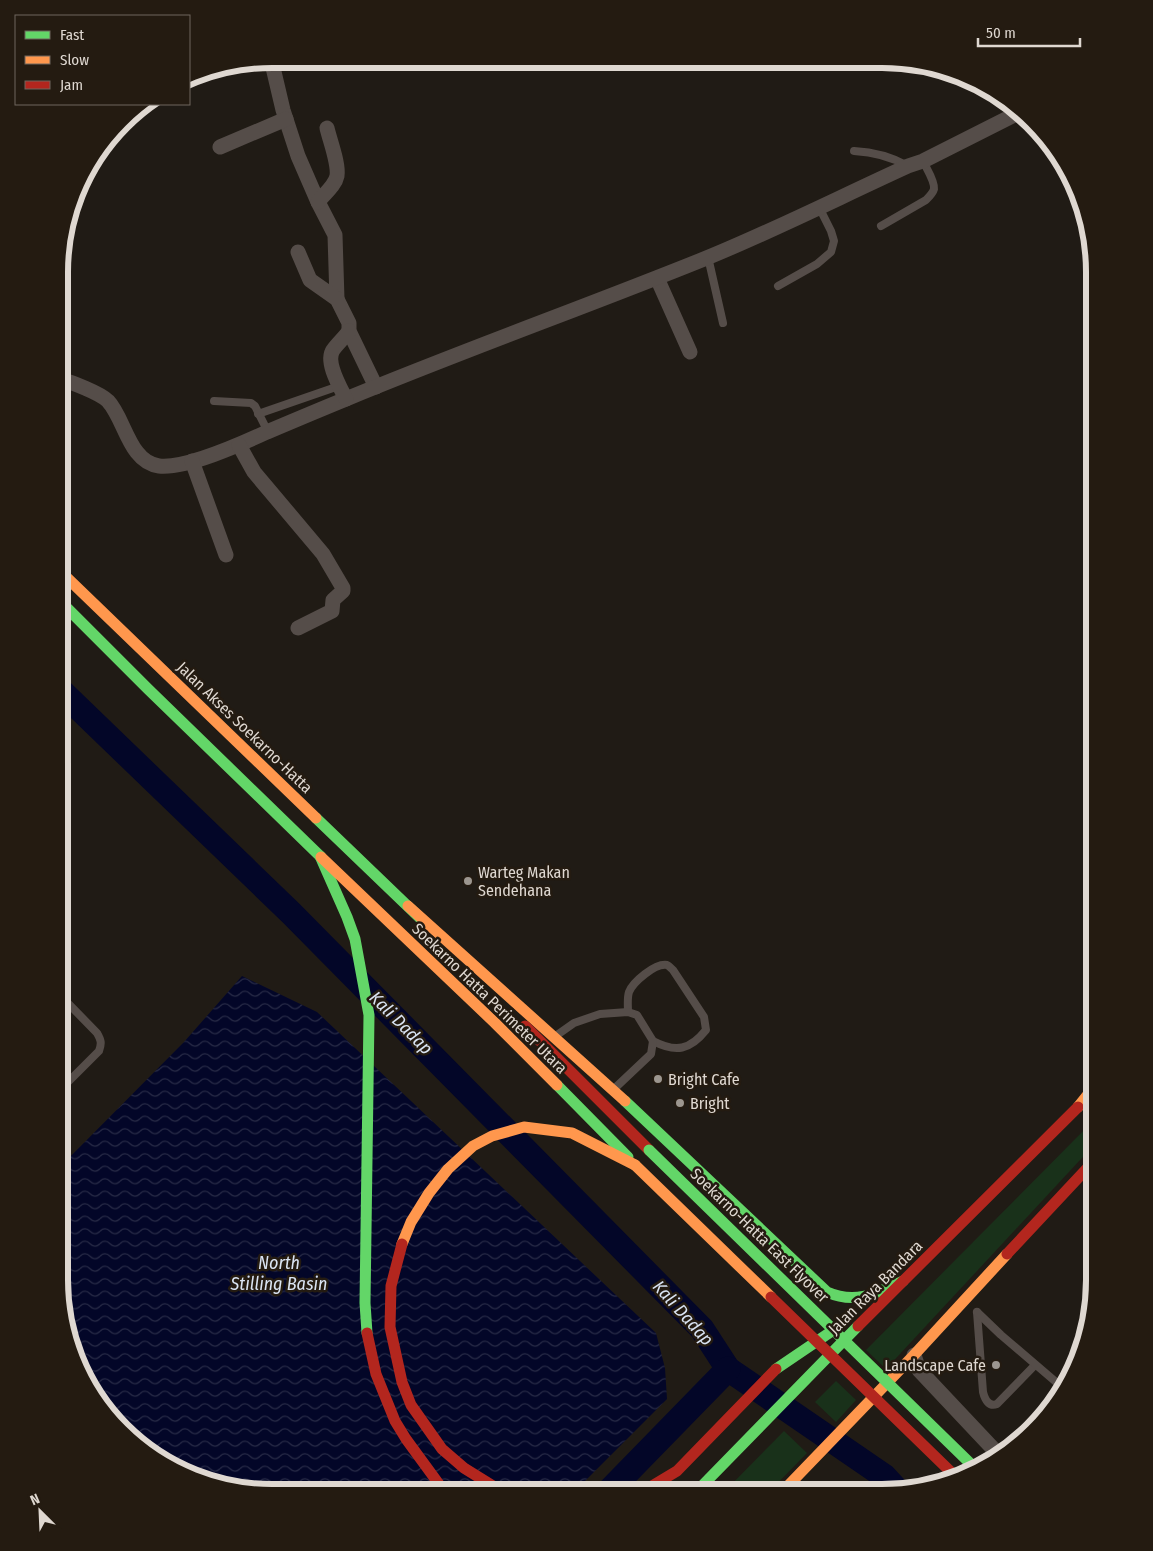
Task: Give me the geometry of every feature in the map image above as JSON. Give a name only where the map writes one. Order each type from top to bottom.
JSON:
[{"type":"main road","name":"Jalan Akses Soekarno-Hatta","points":[[68,579],[408,906]]},
{"type":"main road","points":[[68,609],[320,856],[347,918],[355,939],[369,1015],[366,1336],[376,1374],[395,1421],[406,1440],[439,1484]]},
{"type":"main road","name":"Soekarno Hatta Perimeter Utara","points":[[320,856],[496,1024],[635,1165]]},
{"type":"main road","points":[[408,906],[612,1091],[828,1292],[835,1297],[843,1299],[860,1298],[876,1294],[903,1281]]},
{"type":"main road","name":"Soekarno-Hatta East Flyover","points":[[408,906],[649,1150],[970,1464]]},
{"type":"main road","points":[[1078,1107],[1086,1097]]},
{"type":"main road","points":[[1078,1107],[1086,1100]]},
{"type":"main road","name":"Jalan Raya Bandara","points":[[704,1484],[808,1376],[1078,1107]]},
{"type":"main road","points":[[489,1484],[469,1472],[442,1449],[411,1405],[402,1382],[394,1351],[390,1327],[391,1286],[399,1253],[411,1222],[428,1193],[448,1168],[473,1146],[492,1136],[524,1127],[572,1133],[635,1165],[950,1472]]},
{"type":"main road","points":[[790,1484],[914,1355],[1086,1170]]},
{"type":"main road","points":[[654,1484],[677,1471],[779,1366],[851,1318],[875,1309]]},
{"type":"main road","points":[[792,1484],[795,1479]]},
{"type":"street","points":[[273,68],[298,156],[335,235],[337,299],[348,323],[349,331],[376,387]]},
{"type":"street","points":[[68,382],[108,401],[135,450],[149,463],[159,466],[192,461],[239,445],[268,432],[342,392],[376,387],[708,257],[908,166],[923,161],[1013,116]]},
{"type":"street","points":[[220,147],[286,118]]},
{"type":"street","points":[[318,202],[337,177],[337,168],[327,128]]},
{"type":"street","points":[[298,252],[310,280],[337,299]]},
{"type":"street","points":[[657,278],[690,352]]},
{"type":"street","points":[[342,392],[330,361],[334,349],[349,331]]},
{"type":"street","points":[[239,445],[254,472],[323,554],[344,588],[333,600],[332,611],[298,628]]},
{"type":"street","points":[[192,461],[226,555]]},
{"type":"street","points":[[914,1355],[919,1370],[994,1450]]},
{"type":"lane","points":[[854,151],[887,156],[908,166]]},
{"type":"lane","points":[[881,226],[926,200],[934,190],[923,161]]},
{"type":"lane","points":[[778,286],[817,264],[831,252],[834,241],[819,207]]},
{"type":"lane","points":[[708,257],[723,323]]},
{"type":"lane","points":[[258,414],[342,392]]},
{"type":"lane","points":[[214,401],[248,402],[255,406],[268,432]]},
{"type":"lane","points":[[554,1038],[574,1023],[600,1014],[628,1012],[637,1015],[653,1041],[664,1046],[681,1049],[699,1039],[706,1030],[704,1017],[674,970],[667,965],[656,966],[633,985],[628,994],[628,1012]]},
{"type":"lane","points":[[68,1003],[97,1033],[101,1040],[101,1045],[99,1050],[68,1082]]},
{"type":"lane","points":[[612,1091],[651,1054],[653,1041]]},
{"type":"lane","points":[[964,1300],[1001,1335],[1057,1383]]},
{"type":"lane","points":[[977,1312],[983,1392],[984,1398],[990,1404],[993,1406],[997,1404],[1036,1365]]},
{"type":"green space","points":[[1086,1128],[1086,1154],[886,1369],[866,1350]]},
{"type":"green space","points":[[836,1381],[856,1400],[836,1422],[815,1402]]},
{"type":"green space","points":[[784,1431],[807,1453],[777,1484],[732,1484]]},
{"type":"water","name":"North Stilling Basin","points":[[242,976],[317,1012],[656,1333],[665,1368],[667,1399],[582,1484],[271,1484],[245,1482],[218,1477],[181,1463],[147,1441],[127,1424],[102,1393],[88,1370],[74,1333],[68,1293],[68,1159],[184,1042]]},
{"type":"waterway","name":"Kali Dadap","points":[[68,698],[291,913],[702,1329],[728,1369],[884,1476],[891,1483]]},
{"type":"waterway","name":"Kali Dadap","points":[[616,1484],[728,1369]]},
{"type":"traffic: fast","points":[[68,609],[321,857]]},
{"type":"traffic: fast","points":[[316,818],[420,918]]},
{"type":"traffic: fast","points":[[320,856],[355,939],[369,1015],[365,1303],[367,1333]]},
{"type":"traffic: fast","points":[[557,1085],[628,1157]]},
{"type":"traffic: fast","points":[[625,1101],[827,1292],[847,1297],[866,1296],[903,1281]]},
{"type":"traffic: fast","points":[[649,1150],[970,1464]]},
{"type":"traffic: fast","points":[[704,1484],[858,1326]]},
{"type":"traffic: fast","points":[[776,1369],[835,1329]]},
{"type":"traffic: slow","points":[[68,579],[316,818]]},
{"type":"traffic: slow","points":[[321,857],[495,1023],[557,1085]]},
{"type":"traffic: slow","points":[[408,906],[625,1101]]},
{"type":"traffic: slow","points":[[1078,1107],[1086,1097]]},
{"type":"traffic: slow","points":[[402,1244],[411,1222],[429,1193],[448,1169],[473,1146],[492,1136],[524,1127],[572,1133],[635,1165]]},
{"type":"traffic: slow","points":[[635,1165],[771,1297]]},
{"type":"traffic: slow","points":[[790,1484],[914,1355],[1007,1254]]},
{"type":"traffic: jam","points":[[525,1026],[649,1150]]},
{"type":"traffic: jam","points":[[858,1326],[1078,1107]]},
{"type":"traffic: jam","points":[[1007,1254],[1086,1170]]},
{"type":"traffic: jam","points":[[402,1244],[391,1286],[390,1327],[402,1382],[411,1405],[442,1449],[464,1468],[490,1484]]},
{"type":"traffic: jam","points":[[771,1297],[951,1472]]},
{"type":"traffic: jam","points":[[367,1333],[376,1374],[395,1421],[439,1484]]},
{"type":"traffic: jam","points":[[655,1484],[677,1471],[776,1369]]},
{"type":"place","name":"Warteg Makan Sendehana","points":[[468,881]]},
{"type":"place","name":"Bright Cafe","points":[[658,1079]]},
{"type":"place","name":"Bright","points":[[680,1103]]},
{"type":"place","name":"Landscape Cafe","points":[[996,1365]]}]
